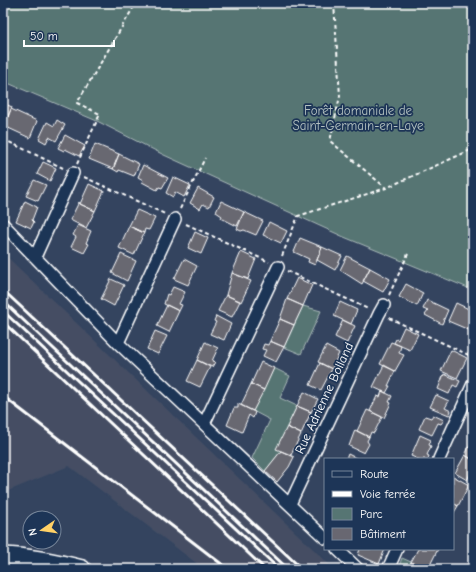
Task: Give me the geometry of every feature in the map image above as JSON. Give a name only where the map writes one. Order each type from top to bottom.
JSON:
[{"type":"main road","points":[[3,556],[27,557],[52,561],[82,569]]},
{"type":"street","points":[[35,257],[73,173]]},
{"type":"street","points":[[118,343],[176,219]]},
{"type":"street","points":[[3,224],[118,343],[324,537]]},
{"type":"street","points":[[204,424],[278,267]]},
{"type":"street","name":"Rue Adrienne Bolland","points":[[290,504],[384,305]]},
{"type":"street","points":[[439,458],[473,384]]},
{"type":"street","points":[[338,550],[358,569]]},
{"type":"street","points":[[388,569],[398,550]]},
{"type":"path","points":[[73,173],[100,114],[77,103],[136,3]]},
{"type":"path","points":[[334,3],[340,96],[330,141],[386,188]]},
{"type":"path","points":[[3,139],[73,173],[278,267],[298,216],[386,188],[473,149]]},
{"type":"path","points":[[176,219],[205,158]]},
{"type":"path","points":[[384,305],[408,254]]},
{"type":"shaded area","points":[[3,253],[334,569],[204,569],[69,466],[3,493]]},
{"type":"green space","name":"Forêt domaniale de Saint-Germain-en-Laye","points":[[3,3],[473,3],[473,290],[344,237],[164,155],[97,121],[3,81]]},
{"type":"green space","points":[[303,306],[321,311],[301,354],[284,347]]},
{"type":"green space","points":[[274,368],[290,376],[280,398],[297,406],[277,448],[281,451],[265,471],[252,458],[270,420],[253,411]]},
{"type":"green space","points":[[402,558],[411,562],[408,569],[398,569]]},
{"type":"building","points":[[3,103],[12,107],[7,119],[3,117]]},
{"type":"building","points":[[11,109],[37,121],[30,138],[4,126]]},
{"type":"building","points":[[57,120],[65,125],[56,141],[49,137],[46,143],[39,139],[47,122],[54,126]]},
{"type":"building","points":[[65,135],[85,146],[79,156],[65,149],[64,151],[58,148]]},
{"type":"building","points":[[3,142],[6,143],[3,151]]},
{"type":"building","points":[[95,144],[119,154],[113,169],[89,159]]},
{"type":"building","points":[[119,154],[139,164],[134,176],[119,170],[118,172],[113,169]]},
{"type":"building","points":[[43,162],[56,168],[50,181],[37,174]]},
{"type":"building","points":[[143,165],[168,178],[162,188],[159,187],[157,190],[142,182],[143,180],[138,177]]},
{"type":"building","points":[[173,177],[190,185],[184,197],[175,192],[173,197],[166,193]]},
{"type":"building","points":[[34,180],[46,185],[38,201],[26,196]]},
{"type":"building","points":[[89,184],[104,191],[95,211],[80,204]]},
{"type":"building","points":[[198,188],[214,197],[209,207],[203,204],[200,209],[190,203]]},
{"type":"building","points":[[25,201],[37,207],[32,220],[34,222],[31,228],[16,221]]},
{"type":"building","points":[[221,201],[244,212],[237,226],[221,218],[222,216],[216,212]]},
{"type":"building","points":[[79,202],[80,204],[95,211],[86,228],[70,220]]},
{"type":"building","points":[[137,210],[155,218],[149,230],[145,229],[144,233],[129,226]]},
{"type":"building","points":[[244,212],[263,221],[256,235],[237,229]]},
{"type":"building","points":[[269,222],[287,231],[281,243],[263,235]]},
{"type":"building","points":[[78,225],[91,231],[86,243],[89,244],[84,253],[71,247],[76,237],[73,235]]},
{"type":"building","points":[[129,226],[144,233],[134,255],[119,248]]},
{"type":"building","points":[[195,232],[208,238],[201,254],[188,248]]},
{"type":"building","points":[[300,238],[322,247],[315,265],[308,262],[309,259],[294,252]]},
{"type":"building","points":[[322,247],[342,256],[335,270],[317,260]]},
{"type":"building","points":[[241,252],[256,259],[248,279],[232,273]]},
{"type":"building","points":[[121,254],[136,261],[127,281],[112,273]]},
{"type":"building","points":[[347,256],[370,268],[362,284],[340,270]]},
{"type":"building","points":[[184,259],[197,266],[188,285],[174,279]]},
{"type":"building","points":[[370,268],[390,279],[383,292],[363,281]]},
{"type":"building","points":[[232,273],[251,281],[241,302],[226,295]]},
{"type":"building","points":[[297,278],[312,285],[303,306],[287,299]]},
{"type":"building","points":[[111,279],[124,285],[114,306],[101,299]]},
{"type":"building","points":[[406,284],[423,293],[417,306],[399,297]]},
{"type":"building","points":[[173,287],[185,292],[179,304],[182,305],[179,311],[164,304],[167,294],[169,295]]},
{"type":"building","points":[[226,295],[240,301],[232,317],[218,311]]},
{"type":"building","points":[[287,299],[303,306],[294,325],[280,319]]},
{"type":"building","points":[[427,300],[448,310],[442,324],[425,315],[428,311],[423,309]]},
{"type":"building","points":[[340,302],[357,310],[351,324],[334,316]]},
{"type":"building","points":[[456,303],[473,311],[473,323],[469,330],[448,321]]},
{"type":"building","points":[[167,305],[179,311],[169,332],[157,326]]},
{"type":"building","points":[[216,316],[231,324],[224,340],[210,334],[216,322],[214,321]]},
{"type":"building","points":[[280,319],[294,325],[284,347],[270,341]]},
{"type":"building","points":[[343,320],[355,326],[347,343],[335,337]]},
{"type":"building","points":[[404,327],[418,334],[410,350],[394,343],[396,339],[398,340]]},
{"type":"building","points":[[155,331],[167,336],[158,354],[147,349]]},
{"type":"building","points":[[270,341],[284,347],[276,362],[263,356],[266,350],[262,349],[264,344],[268,345]]},
{"type":"building","points":[[205,342],[218,348],[212,361],[215,362],[212,367],[197,360]]},
{"type":"building","points":[[391,342],[401,346],[399,353],[404,355],[395,371],[380,364]]},
{"type":"building","points":[[326,346],[339,353],[332,369],[318,362]]},
{"type":"building","points":[[451,350],[467,358],[457,378],[441,371]]},
{"type":"building","points":[[197,360],[210,367],[200,387],[187,381]]},
{"type":"building","points":[[261,362],[274,368],[264,390],[251,384]]},
{"type":"building","points":[[320,363],[332,369],[321,390],[310,385]]},
{"type":"building","points":[[384,365],[395,371],[386,393],[373,387]]},
{"type":"building","points":[[444,374],[460,381],[457,387],[453,385],[449,394],[438,389]]},
{"type":"building","points":[[251,384],[264,390],[253,411],[241,405]]},
{"type":"building","points":[[382,391],[392,396],[389,402],[391,403],[384,418],[370,411],[377,396],[380,397]]},
{"type":"building","points":[[304,392],[318,399],[311,412],[297,406]]},
{"type":"building","points":[[436,395],[449,401],[445,408],[451,411],[449,415],[430,407]]},
{"type":"building","points":[[238,404],[255,412],[253,418],[249,415],[242,432],[227,425],[234,408],[238,408]]},
{"type":"building","points":[[297,406],[311,412],[301,434],[287,427]]},
{"type":"building","points":[[367,410],[382,417],[374,433],[371,432],[369,437],[357,431]]},
{"type":"building","points":[[433,415],[444,420],[441,424],[438,423],[432,435],[419,429],[425,416],[431,418]]},
{"type":"building","points":[[287,427],[301,434],[291,455],[276,449]]},
{"type":"building","points":[[355,430],[369,437],[367,441],[369,444],[364,453],[349,446]]},
{"type":"building","points":[[420,435],[431,440],[429,445],[431,446],[427,455],[429,456],[428,458],[416,458],[411,456]]},
{"type":"building","points":[[473,439],[473,460],[465,455]]},
{"type":"building","points":[[281,451],[294,457],[289,467],[277,482],[265,471]]},
{"type":"building","points":[[348,454],[356,458],[346,458]]},
{"type":"building","points":[[465,455],[473,460],[473,468],[467,480],[455,473]]},
{"type":"building","points":[[454,477],[469,485],[458,506],[454,504]]},
{"type":"building","points":[[454,504],[458,506],[454,512]]},
{"type":"building","points":[[360,550],[385,550],[379,564],[358,555]]},
{"type":"building","points":[[417,550],[438,550],[428,569],[424,569],[411,562]]},
{"type":"building","points":[[411,562],[424,569],[408,569]]},
{"type":"railway","points":[[3,290],[302,569]]},
{"type":"railway","points":[[3,301],[288,569]]},
{"type":"railway","points":[[3,311],[279,569]]},
{"type":"railway","points":[[3,322],[265,569]]},
{"type":"railway","points":[[3,396],[228,569]]}]
